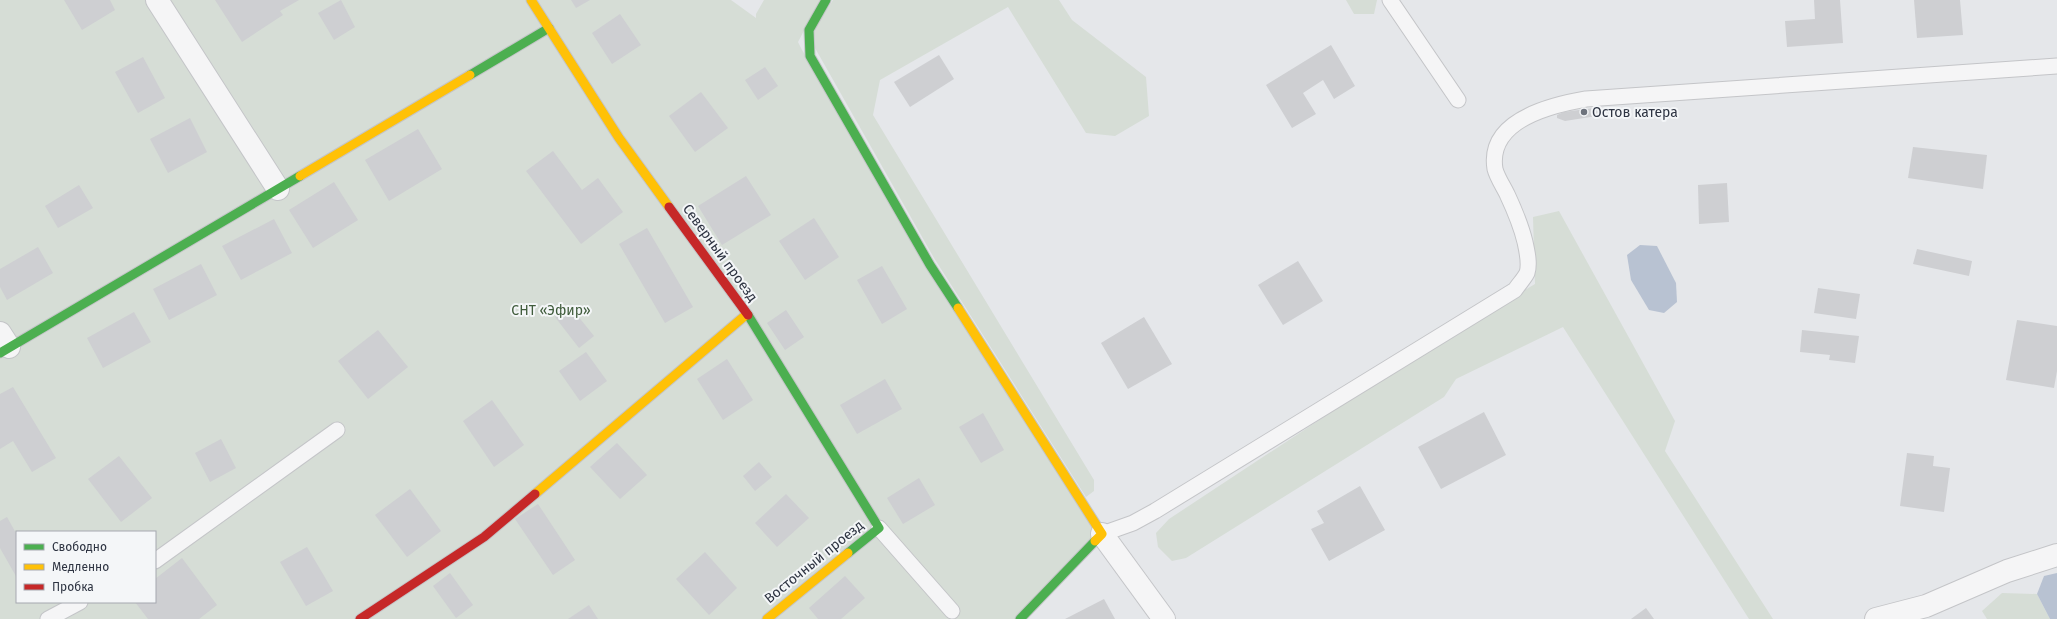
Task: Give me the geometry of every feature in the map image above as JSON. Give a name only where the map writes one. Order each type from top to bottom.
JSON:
[{"type":"street","points":[[157,0],[278,189]]},
{"type":"street","name":"Северный проезд","points":[[531,0],[619,138],[747,314],[879,528]]},
{"type":"street","points":[[826,0],[809,30],[810,56],[930,265],[1102,534],[1164,619]]},
{"type":"street","points":[[3,345],[278,189],[549,28]]},
{"type":"street","points":[[360,619],[484,537],[747,314]]},
{"type":"street","name":"Восточный проезд","points":[[767,619],[879,528]]},
{"type":"street","points":[[1020,619],[1102,534]]},
{"type":"street","points":[[1876,619],[1926,606],[2007,571],[2057,555]]},
{"type":"lane","points":[[1390,0],[1458,100]]},
{"type":"lane","points":[[1102,534],[1132,523],[1155,511],[1515,290],[1527,272],[1527,253],[1522,232],[1513,207],[1495,170],[1495,150],[1504,136],[1516,123],[1533,113],[1558,104],[1586,99],[2057,66]]},
{"type":"lane","points":[[156,560],[337,430]]},
{"type":"lane","points":[[879,528],[952,611]]},
{"type":"lane","points":[[48,619],[78,603]]},
{"type":"green space","name":"СНТ «Эфир»","points":[[0,0],[731,0],[756,18],[756,14],[764,0],[820,0],[798,42],[802,50],[1102,534],[1015,619],[0,619]]},
{"type":"green space","points":[[833,0],[1059,0],[1072,20],[1146,77],[1149,116],[1115,136],[1086,133],[1008,7],[880,80],[873,115],[1094,480],[1094,491],[1086,497],[934,258],[815,48],[814,29]]},
{"type":"green space","points":[[1346,0],[1377,0],[1374,14],[1354,14]]},
{"type":"green space","points":[[1559,211],[1675,421],[1665,451],[1773,619],[1749,619],[1563,327],[1456,379],[1444,397],[1186,558],[1172,561],[1158,547],[1156,533],[1169,519],[1439,341],[1535,284],[1533,217]]},
{"type":"green space","points":[[2002,593],[2037,594],[2050,619],[1987,619],[1982,611]]},
{"type":"water","points":[[1640,245],[1657,246],[1676,283],[1677,302],[1664,313],[1649,310],[1631,280],[1627,255]]},
{"type":"water","points":[[2057,573],[2057,619],[2050,619],[2037,594],[2044,576]]},
{"type":"building","points":[[64,0],[110,0],[115,10],[82,30]]},
{"type":"building","points":[[215,0],[299,0],[280,11],[283,15],[242,42]]},
{"type":"building","points":[[341,0],[355,27],[334,40],[318,13]]},
{"type":"building","points":[[571,0],[590,0],[576,8]]},
{"type":"building","points":[[1814,0],[1840,0],[1843,43],[1787,47],[1785,21],[1815,19]]},
{"type":"building","points":[[1914,0],[1960,0],[1963,35],[1917,38]]},
{"type":"building","points":[[620,14],[641,45],[612,64],[592,33]]},
{"type":"building","points":[[1331,45],[1355,86],[1334,99],[1323,80],[1303,93],[1316,114],[1292,128],[1266,85]]},
{"type":"building","points":[[939,55],[954,79],[910,107],[894,82]]},
{"type":"building","points":[[143,57],[165,98],[138,113],[115,72]]},
{"type":"building","points":[[765,67],[778,86],[758,100],[745,80]]},
{"type":"building","points":[[701,92],[728,128],[695,152],[669,116]]},
{"type":"building","points":[[1601,107],[1603,115],[1565,121],[1557,118],[1557,115],[1564,112]]},
{"type":"building","points":[[190,118],[207,152],[168,173],[150,139]]},
{"type":"building","points":[[418,129],[442,169],[389,201],[365,160]]},
{"type":"building","points":[[1913,147],[1987,155],[1983,189],[1908,178]]},
{"type":"building","points":[[553,151],[582,190],[598,178],[623,212],[581,244],[526,171]]},
{"type":"building","points":[[746,176],[771,215],[722,245],[698,206]]},
{"type":"building","points":[[334,182],[358,220],[313,248],[289,210]]},
{"type":"building","points":[[1727,183],[1729,222],[1699,224],[1698,185]]},
{"type":"building","points":[[79,185],[93,208],[58,228],[45,206]]},
{"type":"building","points":[[814,218],[839,257],[805,280],[779,241]]},
{"type":"building","points":[[274,219],[292,253],[241,280],[222,246]]},
{"type":"building","points":[[647,228],[693,307],[665,323],[619,244]]},
{"type":"building","points":[[38,247],[53,273],[7,300],[0,287],[0,269]]},
{"type":"building","points":[[1917,249],[1972,261],[1969,276],[1913,264]]},
{"type":"building","points":[[1298,261],[1323,301],[1283,325],[1258,285]]},
{"type":"building","points":[[201,264],[217,295],[169,320],[153,289]]},
{"type":"building","points":[[882,266],[907,309],[882,324],[857,280]]},
{"type":"building","points":[[1818,288],[1860,294],[1856,319],[1814,313]]},
{"type":"building","points":[[569,305],[594,336],[579,348],[555,317]]},
{"type":"building","points":[[786,310],[804,337],[785,350],[767,323]]},
{"type":"building","points":[[134,312],[151,342],[103,368],[87,338]]},
{"type":"building","points":[[1144,317],[1172,364],[1128,389],[1101,343]]},
{"type":"building","points":[[2017,320],[2057,326],[2057,371],[2054,388],[2006,380]]},
{"type":"building","points":[[378,330],[408,367],[368,399],[338,361]]},
{"type":"building","points":[[1802,330],[1859,336],[1855,363],[1829,360],[1830,355],[1800,352]]},
{"type":"building","points":[[586,352],[607,381],[580,401],[559,371]]},
{"type":"building","points":[[727,359],[753,400],[723,420],[697,379]]},
{"type":"building","points":[[885,379],[902,409],[857,434],[840,405]]},
{"type":"building","points":[[13,387],[56,458],[32,472],[13,441],[0,449],[0,394]]},
{"type":"building","points":[[492,400],[524,445],[494,467],[463,421]]},
{"type":"building","points":[[1484,412],[1506,455],[1441,489],[1418,447]]},
{"type":"building","points":[[983,413],[1004,450],[981,463],[959,427]]},
{"type":"building","points":[[221,439],[236,468],[210,482],[195,453]]},
{"type":"building","points":[[617,443],[647,475],[620,499],[590,467]]},
{"type":"building","points":[[1907,453],[1934,456],[1933,466],[1950,468],[1944,512],[1900,506]]},
{"type":"building","points":[[119,456],[152,498],[121,522],[88,479]]},
{"type":"building","points":[[759,462],[772,477],[755,491],[743,476]]},
{"type":"building","points":[[919,478],[935,505],[903,524],[887,498]]},
{"type":"building","points":[[1360,486],[1385,530],[1329,561],[1311,529],[1324,523],[1317,511]]},
{"type":"building","points":[[410,489],[441,531],[407,557],[375,515]]},
{"type":"building","points":[[786,494],[809,518],[777,547],[755,523]]},
{"type":"building","points":[[538,504],[575,560],[553,575],[515,519]]},
{"type":"building","points":[[7,517],[16,533],[16,576],[0,548],[0,521]]},
{"type":"building","points":[[307,547],[333,591],[306,606],[280,562]]},
{"type":"building","points":[[705,552],[737,588],[709,615],[676,579]]},
{"type":"building","points":[[182,558],[217,605],[199,619],[148,619],[136,603],[156,603],[156,578]]},
{"type":"building","points":[[450,573],[473,605],[456,618],[433,586]]},
{"type":"building","points":[[845,576],[865,598],[841,619],[818,619],[809,608]]},
{"type":"building","points":[[1104,599],[1115,619],[1065,619]]},
{"type":"building","points":[[589,605],[598,619],[568,619]]},
{"type":"building","points":[[1646,608],[1654,619],[1631,619]]},
{"type":"traffic: fast","points":[[826,0],[809,30],[810,56],[930,265],[958,308]]},
{"type":"traffic: fast","points":[[470,75],[549,28]]},
{"type":"traffic: fast","points":[[0,353],[300,176]]},
{"type":"traffic: fast","points":[[748,315],[879,528],[848,553]]},
{"type":"traffic: fast","points":[[1020,619],[1095,541]]},
{"type":"traffic: slow","points":[[531,0],[619,138],[669,207]]},
{"type":"traffic: slow","points":[[300,176],[470,75]]},
{"type":"traffic: slow","points":[[958,308],[1102,534],[1095,541]]},
{"type":"traffic: slow","points":[[535,494],[747,314]]},
{"type":"traffic: slow","points":[[767,619],[848,553]]},
{"type":"traffic: jam","points":[[669,207],[748,315]]},
{"type":"traffic: jam","points":[[360,619],[484,537],[535,494]]},
{"type":"place","name":"Остов катера","points":[[1584,112]]}]
